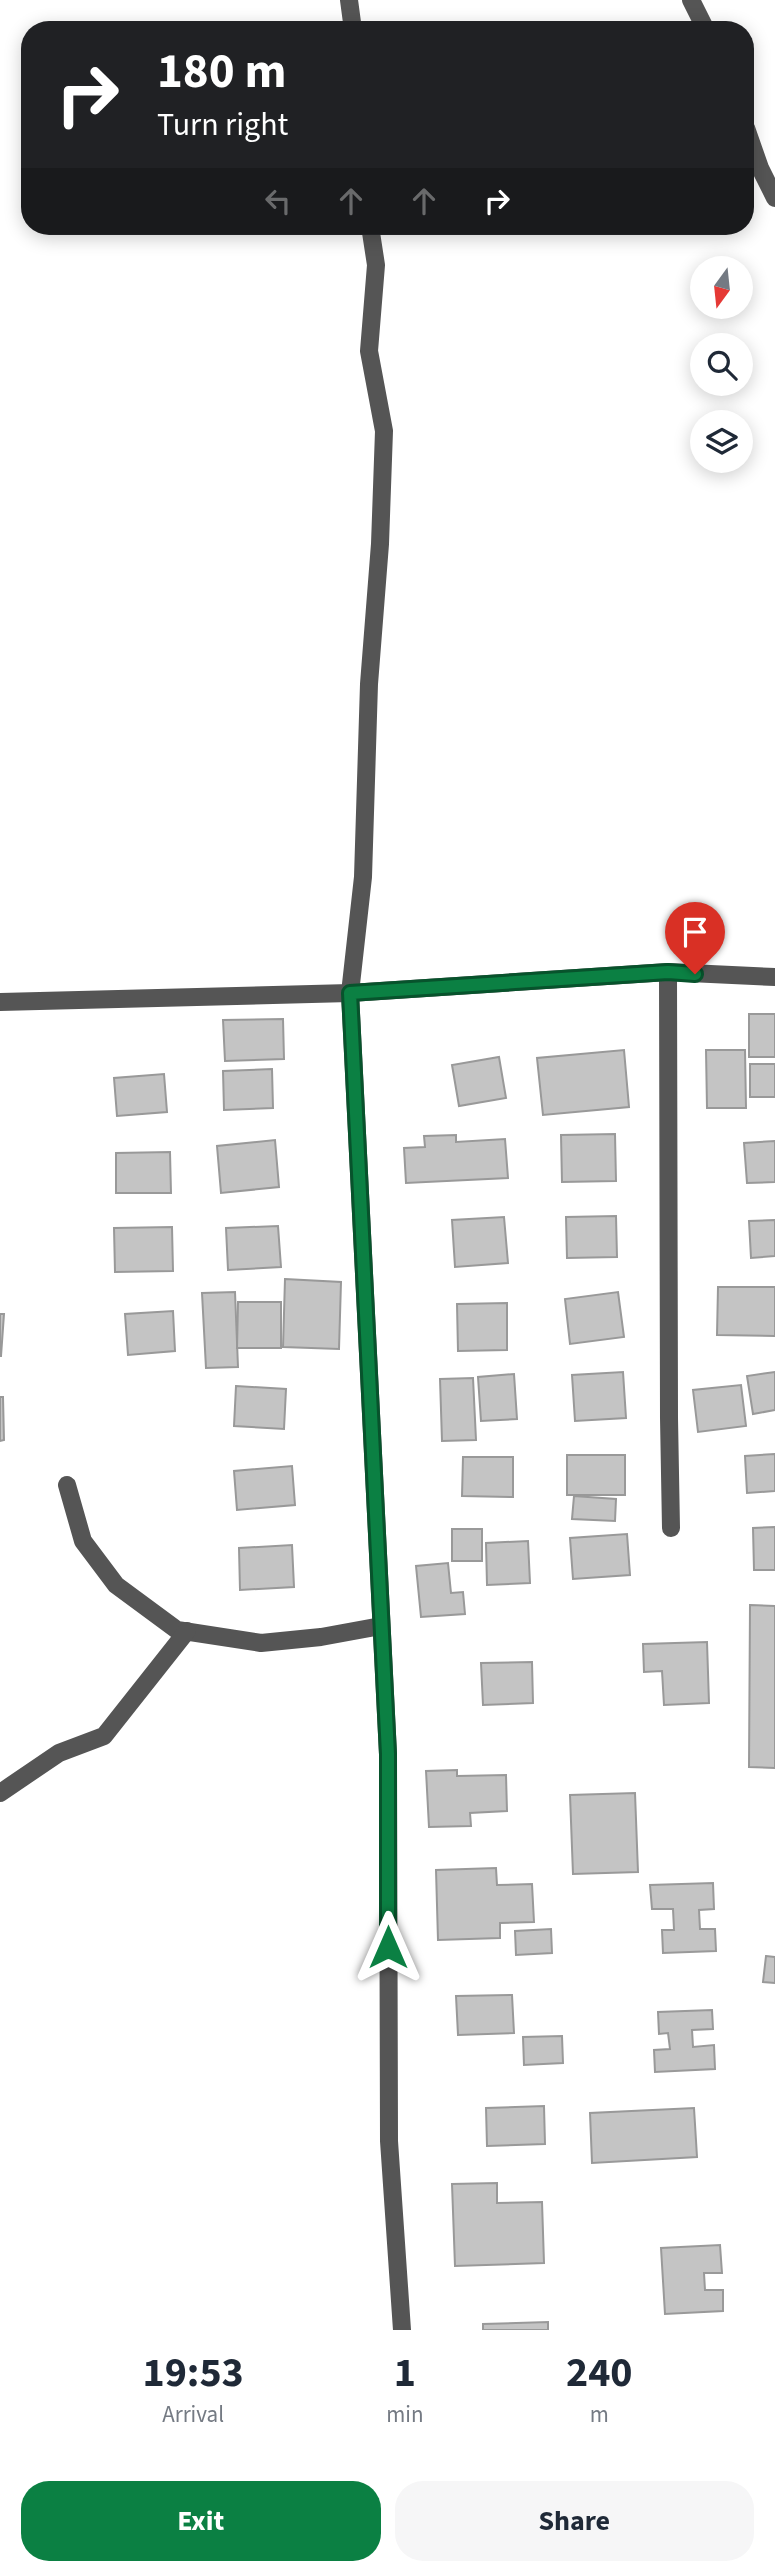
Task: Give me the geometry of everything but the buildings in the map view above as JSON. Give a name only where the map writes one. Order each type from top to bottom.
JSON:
[{"type":"street","points":[[349,0],[352,21]]},
{"type":"street","points":[[691,0],[702,21]]},
{"type":"street","points":[[754,151],[775,198]]},
{"type":"street","points":[[371,235],[376,265],[369,351],[384,430],[380,544],[369,684],[363,877],[350,993],[388,1754],[389,2141],[402,2330]]},
{"type":"street","points":[[668,972],[671,1528]]},
{"type":"street","points":[[0,1002],[350,993],[668,972],[775,977]]},
{"type":"street","points":[[67,1485],[83,1541],[117,1585],[177,1630],[261,1643],[321,1637],[382,1626]]},
{"type":"street","points":[[0,1793],[60,1753],[104,1736],[187,1631]]},
{"type":"route","points":[[388,1947],[388,1754],[350,993],[668,972],[695,974]]}]
